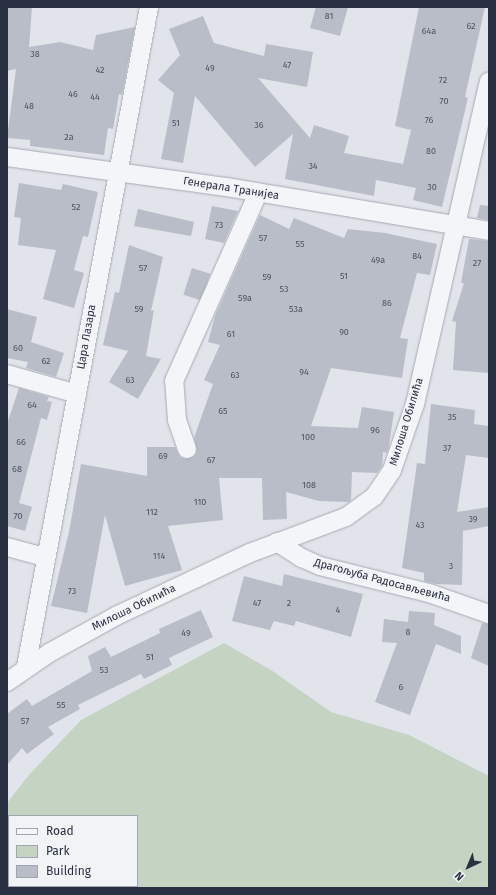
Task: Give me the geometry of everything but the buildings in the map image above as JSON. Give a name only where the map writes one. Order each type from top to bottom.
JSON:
[{"type":"street","name":"Цара Лазара","points":[[26,667],[44,557],[77,394],[149,7]]},
{"type":"street","name":"Милоша Обилића","points":[[7,682],[26,667],[118,615],[277,542],[356,512],[374,497],[392,470],[415,404],[489,81]]},
{"type":"street","name":"Генерала Транијеа","points":[[7,157],[117,174],[258,193],[489,231]]},
{"type":"street","points":[[187,449],[176,420],[174,381],[258,193]]},
{"type":"street","points":[[7,374],[77,394]]},
{"type":"street","name":"Драгољуба Радосављевића","points":[[277,542],[302,558],[320,566],[429,593],[489,614]]},
{"type":"street","points":[[7,547],[44,557]]},
{"type":"green space","points":[[224,643],[271,670],[331,712],[409,735],[489,776],[489,888],[7,888],[7,803],[28,776],[81,720]]}]
